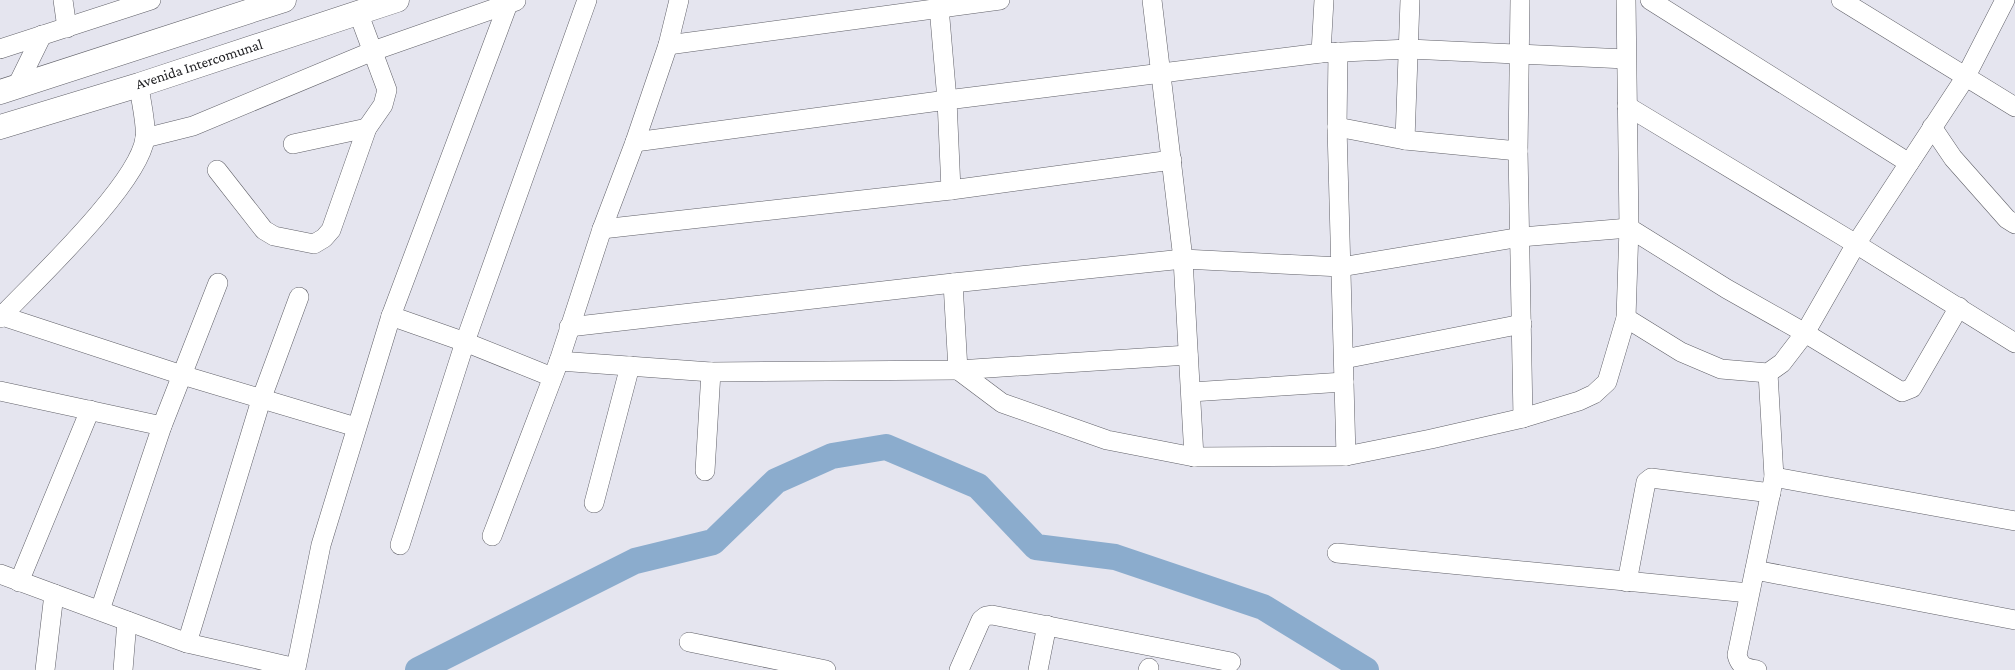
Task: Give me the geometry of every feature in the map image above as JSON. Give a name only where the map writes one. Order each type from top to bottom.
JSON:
[{"type":"main road","points":[[9,89],[284,0]]},
{"type":"main road","name":"Avenida Intercomunal","points":[[0,127],[397,0]]},
{"type":"street","points":[[63,0],[67,28]]},
{"type":"street","points":[[0,49],[151,0]]},
{"type":"street","points":[[400,545],[465,342],[586,0]]},
{"type":"street","points":[[492,536],[556,369],[602,229],[635,142],[668,45],[679,0]]},
{"type":"street","points":[[668,45],[930,5],[1000,0]]},
{"type":"street","points":[[1152,0],[1183,259],[1194,457]]},
{"type":"street","points":[[1324,0],[1337,127],[1346,456]]},
{"type":"street","points":[[1405,140],[1410,49],[1410,0]]},
{"type":"street","points":[[1520,0],[1518,151],[1523,418]]},
{"type":"street","points":[[953,283],[958,370],[1002,403],[1107,440],[1194,457],[1346,456],[1523,418],[1579,401],[1594,394],[1607,382],[1626,318],[1629,228],[1626,0]]},
{"type":"street","points":[[1650,0],[1909,163]]},
{"type":"street","points":[[1841,0],[2015,108]]},
{"type":"street","points":[[1626,318],[1681,352],[1721,369],[1768,373],[1782,363],[1805,333],[1856,244],[1964,78],[2005,0]]},
{"type":"street","points":[[145,138],[192,126],[373,50],[512,1]]},
{"type":"street","points":[[0,574],[187,643],[296,669],[321,544],[391,316],[512,1]]},
{"type":"street","points":[[930,5],[947,100],[951,190]]},
{"type":"street","points":[[217,170],[264,230],[274,236],[314,244],[324,238],[331,230],[367,128],[384,105],[387,90],[358,12]]},
{"type":"street","points":[[9,89],[42,35]]},
{"type":"street","points":[[635,142],[947,100],[1330,52],[1410,49],[1626,59]]},
{"type":"street","points":[[139,84],[145,138],[136,162],[123,184],[70,244],[1,317],[261,400],[356,427]]},
{"type":"street","points":[[1627,106],[1856,244],[2015,343]]},
{"type":"street","points":[[1337,127],[1405,140],[1518,151]]},
{"type":"street","points":[[1932,127],[1952,158],[2007,219],[2015,224]]},
{"type":"street","points":[[294,144],[367,128]]},
{"type":"street","points":[[602,229],[951,190],[1172,160]]},
{"type":"street","points":[[569,327],[1183,259],[1341,267],[1521,237],[1629,228],[1727,289],[1805,333],[1902,392],[1912,388],[1959,307]]},
{"type":"street","points":[[100,610],[162,426],[218,283]]},
{"type":"street","points":[[187,643],[261,400],[299,297]]},
{"type":"street","points":[[391,316],[465,342],[556,369],[630,366],[711,372],[958,370],[1188,355]]},
{"type":"street","points":[[1344,359],[1522,324]]},
{"type":"street","points":[[594,503],[630,366]]},
{"type":"street","points":[[705,471],[711,372]]},
{"type":"street","points":[[1757,670],[1744,668],[1739,662],[1737,655],[1772,485],[1768,373]]},
{"type":"street","points":[[1191,392],[1344,382]]},
{"type":"street","points":[[0,391],[162,426]]},
{"type":"street","points":[[19,582],[90,410]]},
{"type":"street","points":[[1627,582],[1646,482],[1651,478],[1772,485],[2015,521]]},
{"type":"street","points":[[1337,552],[1749,593]]},
{"type":"street","points":[[1755,570],[2015,620]]},
{"type":"street","points":[[44,670],[54,594]]},
{"type":"street","points":[[959,670],[981,620],[986,616],[992,615],[1231,662]]},
{"type":"street","points":[[123,670],[127,621]]},
{"type":"street","points":[[1038,670],[1047,625]]},
{"type":"street","points":[[689,642],[738,662],[826,670]]},
{"type":"waterway","points":[[418,670],[635,561],[713,542],[776,481],[832,456],[886,447],[978,486],[1036,547],[1115,557],[1263,607],[1366,670]]}]
